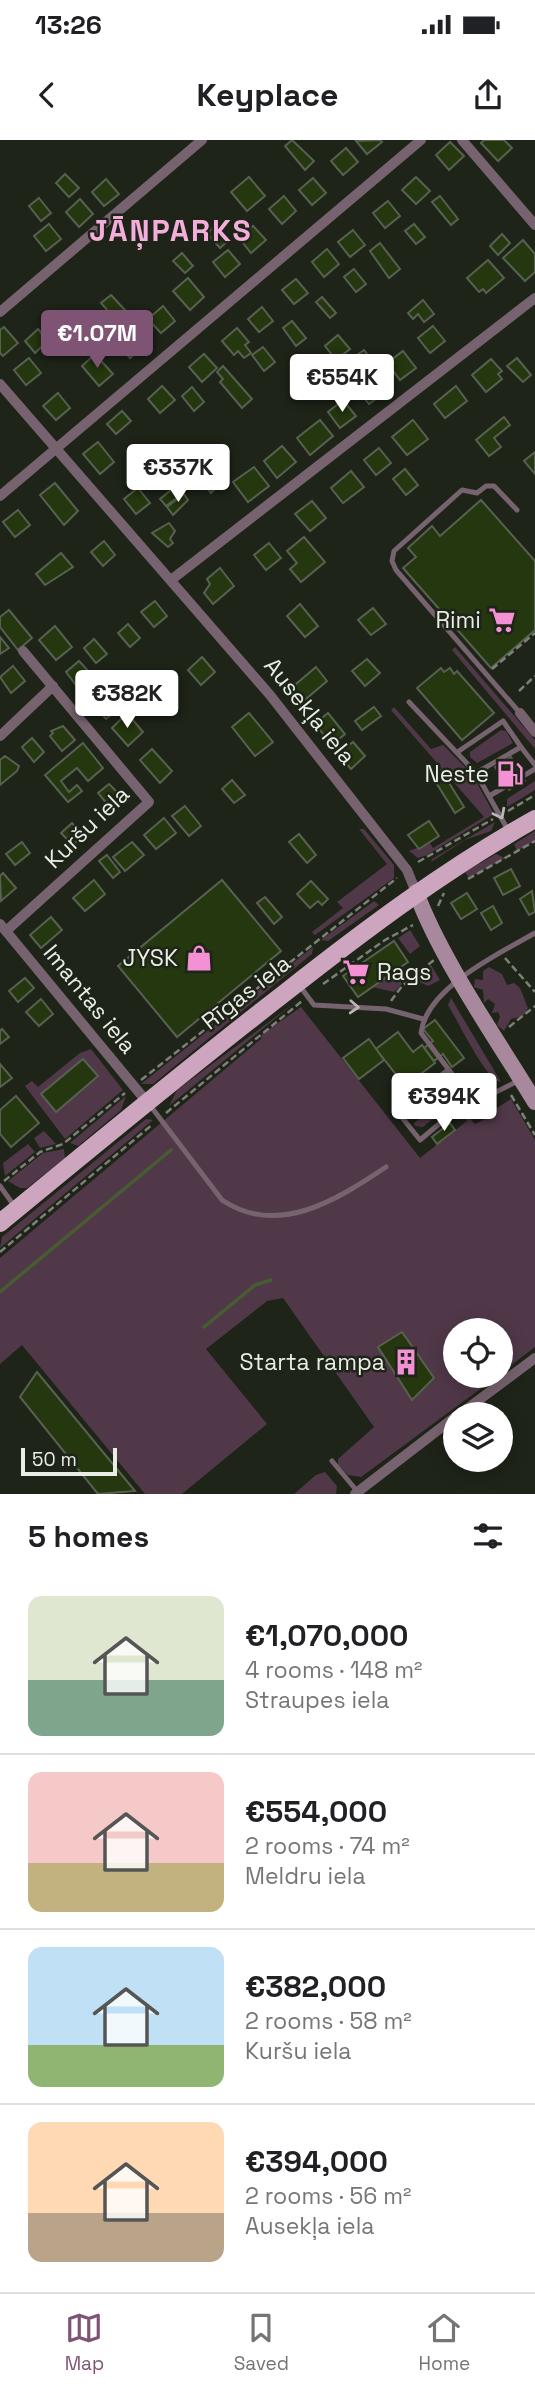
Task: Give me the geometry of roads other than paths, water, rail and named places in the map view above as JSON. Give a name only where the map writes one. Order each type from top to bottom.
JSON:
[{"type":"main road","name":"Rīgas iela","points":[[0,1223],[147,1102],[416,892],[535,818]]},
{"type":"street","points":[[0,312],[202,140]]},
{"type":"street","points":[[0,496],[421,140]]},
{"type":"street","points":[[462,140],[535,225]]},
{"type":"street","points":[[171,580],[535,298]]},
{"type":"street","name":"Ausekļa iela","points":[[0,384],[270,695],[407,870],[423,910],[535,1102]]},
{"type":"street","name":"Kuršu iela","points":[[3,927],[149,802],[23,651]]},
{"type":"street","points":[[0,736],[53,686]]},
{"type":"street","points":[[520,713],[535,732]]},
{"type":"street","name":"Imantas iela","points":[[3,927],[147,1102]]},
{"type":"street","points":[[476,1402],[535,1358]]},
{"type":"street","points":[[356,1493],[443,1427]]},
{"type":"lane","points":[[517,510],[494,486],[486,486],[477,493],[462,490],[394,551],[392,561],[396,570],[520,713]]},
{"type":"lane","points":[[409,702],[459,751],[476,773],[491,795],[510,833]]},
{"type":"lane","points":[[459,751],[503,721],[535,767],[491,795]]},
{"type":"lane","points":[[476,773],[521,747]]},
{"type":"lane","points":[[521,1079],[474,1103],[421,1033],[423,1019],[460,977],[535,933]]},
{"type":"lane","points":[[297,983],[314,1005],[386,1009],[423,1019]]},
{"type":"lane","points":[[448,1070],[396,1110],[420,1140],[470,1098]]},
{"type":"lane","points":[[147,1102],[222,1200],[239,1211],[270,1216],[308,1212],[338,1199],[386,1167]]},
{"type":"lane","points":[[0,1186],[17,1209]]},
{"type":"lane","points":[[332,1461],[356,1493]]},
{"type":"waterway","points":[[0,1292],[171,1150]]},
{"type":"waterway","points":[[204,1327],[255,1285],[271,1280]]},
{"type":"place","name":"Rimi","points":[[502,620]]},
{"type":"place","name":"Neste","points":[[510,774]]},
{"type":"place","name":"JYSK","points":[[199,958]]},
{"type":"place","name":"Rags","points":[[356,972]]},
{"type":"place","name":"Starta rampa","points":[[406,1362]]},
{"type":"district","name":"JĀŅPARKS","points":[[171,231]]}]
